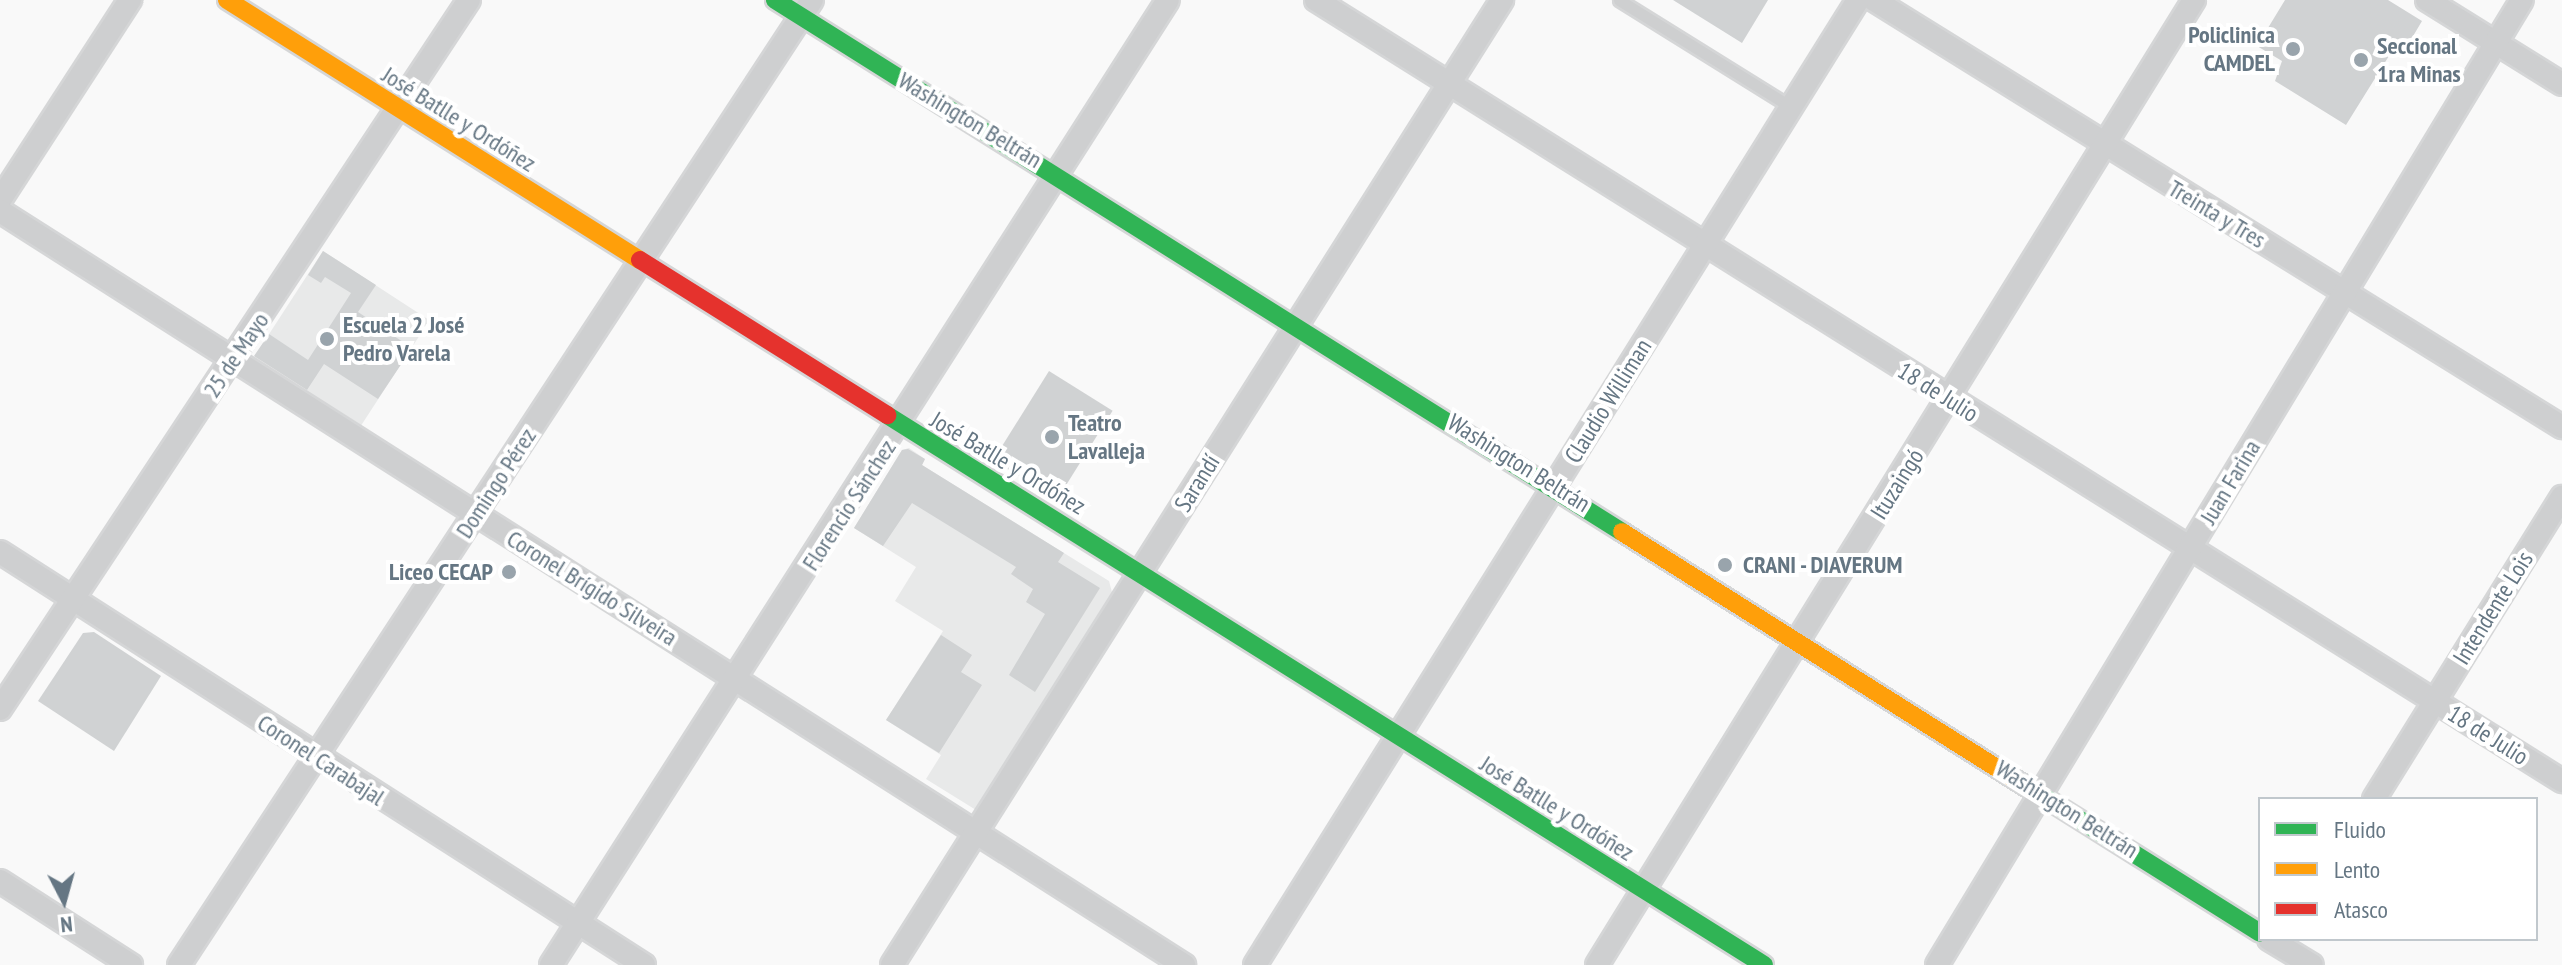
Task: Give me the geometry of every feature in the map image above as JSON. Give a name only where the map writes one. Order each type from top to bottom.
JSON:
[{"type":"street","points":[[0,200],[130,0]]},
{"type":"street","name":"José Batlle y Ordóñez","points":[[227,0],[397,110],[643,261],[900,425],[1141,571],[1764,965]]},
{"type":"street","name":"25 de Mayo","points":[[0,709],[469,0]]},
{"type":"street","name":"Washington Beltrán","points":[[775,0],[807,8],[1058,173],[1555,485],[1797,642],[2042,791],[2258,932]]},
{"type":"street","name":"Florencio Sánchez","points":[[551,965],[738,680],[1168,0]]},
{"type":"street","name":"18 de Julio","points":[[1316,0],[2562,781]]},
{"type":"street","name":"Sarandí","points":[[892,965],[1502,0]]},
{"type":"street","name":"Claudio Williman","points":[[1255,965],[1858,0]]},
{"type":"street","name":"Treinta y Tres","points":[[1874,0],[2562,427]]},
{"type":"street","name":"Ituzaingó","points":[[1597,965],[1951,400],[2194,0]]},
{"type":"street","points":[[2427,0],[2562,84]]},
{"type":"street","name":"Juan Farina","points":[[1937,965],[2522,0]]},
{"type":"street","name":"Domingo Pérez","points":[[179,965],[807,8]]},
{"type":"street","name":"Coronel Brígido Silveira","points":[[0,211],[232,362],[1184,965]]},
{"type":"street","name":"Intendente Lois","points":[[2375,797],[2562,497]]},
{"type":"street","name":"Coronel Carabajal","points":[[0,552],[644,965]]},
{"type":"street","points":[[0,881],[131,965]]},
{"type":"street","points":[[2277,947],[2312,965]]},
{"type":"lane","points":[[1619,0],[1791,107]]},
{"type":"shaded area","points":[[323,251],[430,320],[360,428],[253,358]]},
{"type":"shaded area","points":[[909,448],[925,459],[922,465],[1109,581],[1113,596],[976,810],[926,779],[941,755],[886,720],[943,631],[895,601],[916,567],[854,528],[902,450]]},
{"type":"building","points":[[1673,0],[1768,0],[1742,43]]},
{"type":"building","points":[[2285,0],[2388,0],[2422,21],[2406,48],[2397,43],[2346,125],[2275,81],[2282,61],[2257,46]]},
{"type":"building","points":[[323,251],[376,285],[358,312],[412,348],[378,399],[324,364],[307,390],[254,356],[269,334],[308,360],[351,293],[325,277],[321,283],[308,275]]},
{"type":"building","name":"Teatro Lavalleja","points":[[1049,371],[1113,411],[1057,500],[993,460]]},
{"type":"building","points":[[908,449],[925,459],[922,465],[1064,553],[1058,562],[1100,588],[1035,692],[1009,675],[1045,614],[1026,602],[1033,589],[1011,574],[1016,567],[912,503],[883,546],[854,528],[902,450]]},
{"type":"building","points":[[94,632],[161,676],[114,751],[38,701],[83,633]]},
{"type":"building","points":[[941,635],[972,655],[961,672],[982,685],[939,753],[886,720]]},
{"type":"traffic: fast","points":[[775,0],[1622,532]]},
{"type":"traffic: fast","points":[[887,415],[1764,965]]},
{"type":"traffic: fast","points":[[2042,796],[2258,932]]},
{"type":"traffic: slow","points":[[227,0],[640,260]]},
{"type":"traffic: slow","points":[[1622,532],[2042,796]]},
{"type":"traffic: jam","points":[[640,260],[887,415]]},
{"type":"place","name":"Policlinica CAMDEL","points":[[2293,49]]},
{"type":"place","name":"Seccional 1ra Minas","points":[[2361,60]]},
{"type":"place","name":"Escuela 2 José Pedro Varela","points":[[327,339]]},
{"type":"place","name":"Teatro Lavalleja","points":[[1052,437]]},
{"type":"place","name":"CRANI - DIAVERUM","points":[[1725,565]]},
{"type":"place","name":"Liceo CECAP","points":[[509,572]]}]
